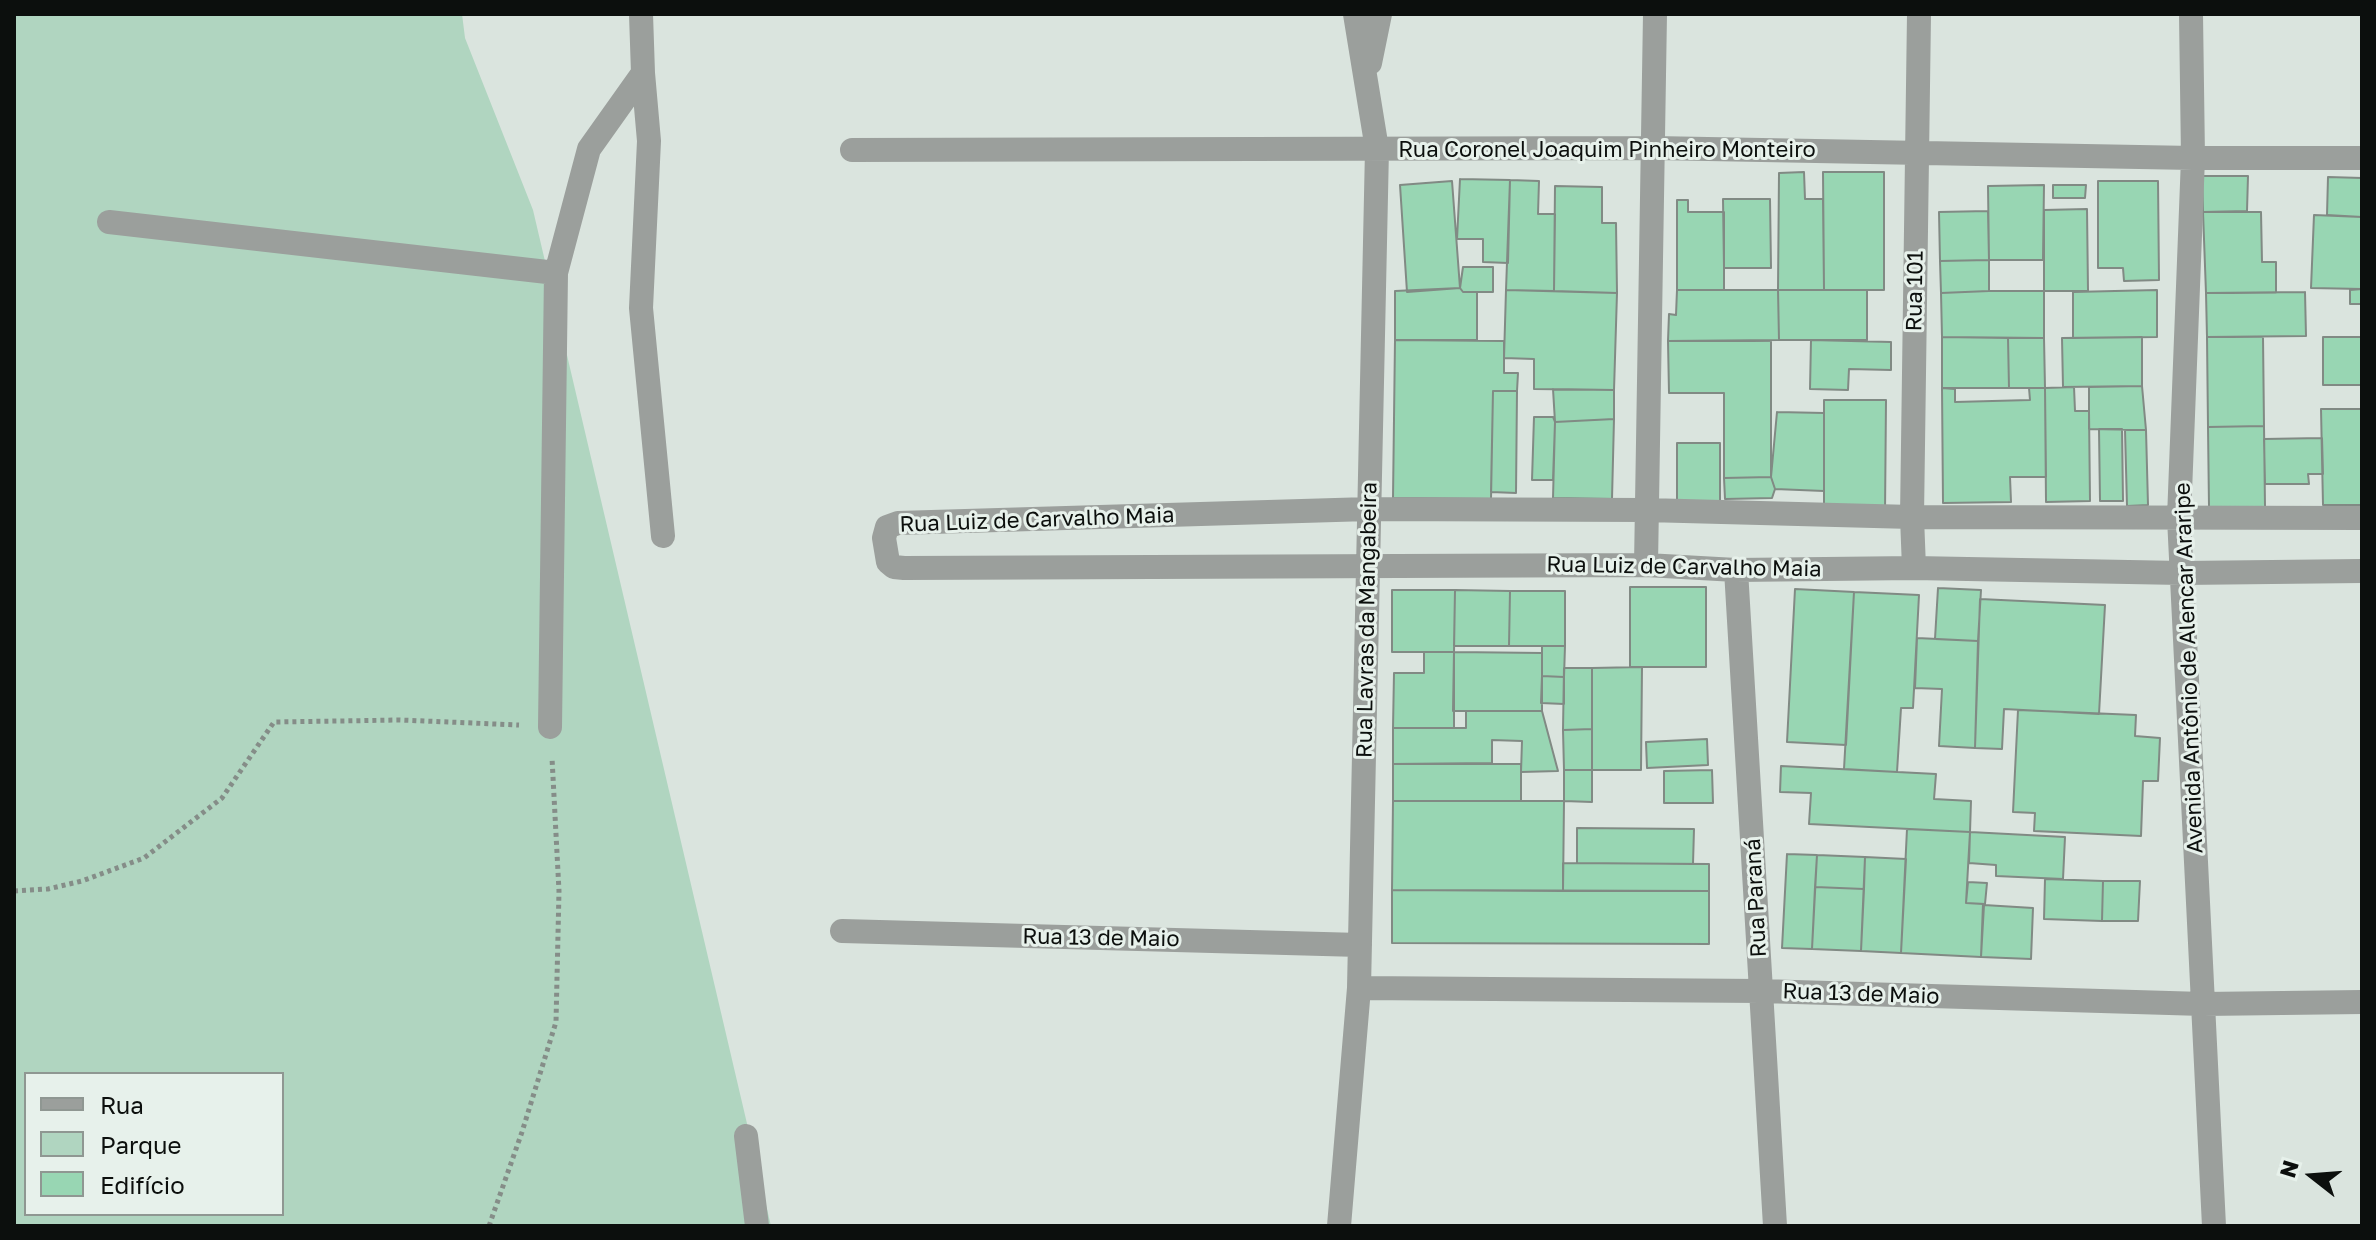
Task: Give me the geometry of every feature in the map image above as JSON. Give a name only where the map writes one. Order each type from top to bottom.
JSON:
[{"type":"street","points":[[641,14],[649,141],[641,308],[663,536]]},
{"type":"street","name":"Rua Lavras da Mangabeira","points":[[1339,1226],[1359,988],[1377,149],[1355,14]]},
{"type":"street","points":[[1367,79],[1380,14]]},
{"type":"street","points":[[1646,565],[1655,14]]},
{"type":"street","name":"Rua 101","points":[[1914,568],[1912,517],[1919,14]]},
{"type":"street","name":"Avenida Antônio de Alencar Araripe","points":[[2191,14],[2193,158],[2179,518],[2214,1226]]},
{"type":"street","points":[[550,727],[556,273],[589,149],[643,73]]},
{"type":"street","name":"Rua Coronel Joaquim Pinheiro Monteiro","points":[[852,150],[1654,148],[2362,158]]},
{"type":"street","points":[[109,222],[556,273]]},
{"type":"street","name":"Rua Luiz de Carvalho Maia","points":[[2362,518],[1912,517],[1646,510],[1369,509],[898,523],[887,527],[884,538],[888,562],[894,567],[904,568],[1646,565],[1736,570],[2362,571]]},
{"type":"street","name":"Rua Paraná","points":[[1736,570],[1775,1226]]},
{"type":"street","name":"Rua 13 de Maio","points":[[842,931],[1360,945]]},
{"type":"street","name":"Rua 13 de Maio","points":[[1359,988],[1761,991],[2203,1004],[2362,1002]]},
{"type":"street","points":[[746,1136],[757,1226]]},
{"type":"path","points":[[14,891],[48,889],[82,881],[144,858],[222,798],[274,722],[400,720],[550,727],[559,891],[556,1022],[489,1226]]},
{"type":"green space","points":[[14,14],[462,14],[465,38],[533,210],[771,1226],[14,1226]]},
{"type":"building","points":[[1804,172],[1805,199],[1823,199],[1824,290],[1778,290],[1779,173]]},
{"type":"building","points":[[1823,172],[1884,172],[1884,290],[1824,290]]},
{"type":"building","points":[[2202,176],[2248,176],[2247,211],[2203,212]]},
{"type":"building","points":[[2328,177],[2362,178],[2362,217],[2327,215]]},
{"type":"building","points":[[1460,179],[1510,180],[1508,263],[1483,262],[1483,239],[1457,239]]},
{"type":"building","points":[[1510,180],[1539,181],[1538,214],[1555,214],[1554,291],[1506,290]]},
{"type":"building","points":[[1452,181],[1460,288],[1407,292],[1400,185]]},
{"type":"building","points":[[2098,181],[2158,181],[2159,280],[2124,281],[2123,268],[2098,268]]},
{"type":"building","points":[[2044,185],[2043,260],[1989,260],[1988,186]]},
{"type":"building","points":[[2053,185],[2086,185],[2085,198],[2053,198]]},
{"type":"building","points":[[1555,186],[1602,187],[1602,223],[1616,223],[1617,293],[1554,291]]},
{"type":"building","points":[[1723,199],[1770,199],[1771,268],[1724,268]]},
{"type":"building","points":[[1677,200],[1688,200],[1688,212],[1724,212],[1724,290],[1677,290]]},
{"type":"building","points":[[2087,209],[2088,291],[2044,291],[2044,210]]},
{"type":"building","points":[[1988,211],[1989,260],[1940,261],[1939,212]]},
{"type":"building","points":[[2203,212],[2261,212],[2262,262],[2276,262],[2276,293],[2206,293]]},
{"type":"building","points":[[2314,215],[2362,217],[2362,289],[2311,288]]},
{"type":"building","points":[[1989,260],[1989,291],[1941,293],[1940,261]]},
{"type":"building","points":[[1463,267],[1493,267],[1493,292],[1463,292],[1460,288]]},
{"type":"building","points":[[1460,288],[1463,292],[1477,292],[1477,340],[1395,340],[1395,291]]},
{"type":"building","points":[[2362,289],[2362,304],[2350,304],[2350,290]]},
{"type":"building","points":[[1506,290],[1617,293],[1614,390],[1534,389],[1534,359],[1504,358]]},
{"type":"building","points":[[1677,290],[1778,290],[1779,340],[1668,341],[1669,314],[1676,315]]},
{"type":"building","points":[[1778,290],[1867,290],[1867,340],[1779,340]]},
{"type":"building","points":[[2157,290],[2157,337],[2073,338],[2073,292]]},
{"type":"building","points":[[2044,291],[2044,338],[1942,337],[1941,293]]},
{"type":"building","points":[[2305,292],[2306,336],[2207,337],[2206,293]]},
{"type":"building","points":[[1942,337],[2008,338],[2009,388],[1942,388]]},
{"type":"building","points":[[2142,337],[2142,386],[2063,387],[2062,338]]},
{"type":"building","points":[[2207,337],[2263,337],[2264,426],[2208,427]]},
{"type":"building","points":[[2323,337],[2362,337],[2362,385],[2323,385]]},
{"type":"building","points":[[2008,338],[2044,338],[2045,388],[2009,388]]},
{"type":"building","points":[[1395,340],[1504,341],[1504,373],[1518,373],[1517,391],[1493,391],[1491,499],[1393,498]]},
{"type":"building","points":[[1811,340],[1891,342],[1891,370],[1849,369],[1848,390],[1810,389]]},
{"type":"building","points":[[1668,341],[1771,341],[1771,477],[1724,478],[1724,393],[1669,393]]},
{"type":"building","points":[[2142,386],[2146,430],[2089,429],[2089,387]]},
{"type":"building","points":[[2074,387],[2075,411],[2089,411],[2090,501],[2046,502],[2045,388]]},
{"type":"building","points":[[1942,388],[1955,389],[1955,402],[2030,400],[2029,388],[2045,388],[2046,477],[2010,477],[2011,502],[1943,503]]},
{"type":"building","points":[[1553,389],[1614,390],[1614,419],[1555,422]]},
{"type":"building","points":[[1493,391],[1517,391],[1516,493],[1491,492]]},
{"type":"building","points":[[1824,400],[1886,400],[1885,513],[1824,513]]},
{"type":"building","points":[[2321,409],[2362,409],[2362,505],[2323,505]]},
{"type":"building","points":[[1777,412],[1824,413],[1824,491],[1775,489],[1771,477]]},
{"type":"building","points":[[1534,417],[1553,417],[1555,422],[1553,480],[1532,480]]},
{"type":"building","points":[[1614,419],[1612,499],[1553,498],[1555,422]]},
{"type":"building","points":[[2264,426],[2265,507],[2209,507],[2208,427]]},
{"type":"building","points":[[2099,429],[2122,429],[2123,501],[2100,501]]},
{"type":"building","points":[[2125,430],[2146,430],[2148,505],[2127,506]]},
{"type":"building","points":[[2322,438],[2323,474],[2308,474],[2309,484],[2265,484],[2264,439]]},
{"type":"building","points":[[1677,443],[1720,443],[1720,501],[1677,502]]},
{"type":"building","points":[[1771,477],[1775,489],[1772,498],[1725,499],[1724,478]]},
{"type":"building","points":[[1630,587],[1706,587],[1706,667],[1630,667]]},
{"type":"building","points":[[1938,588],[1981,590],[1978,641],[1935,639]]},
{"type":"building","points":[[1795,589],[1854,592],[1846,745],[1787,742]]},
{"type":"building","points":[[1392,590],[1455,590],[1454,652],[1392,652]]},
{"type":"building","points":[[1455,590],[1510,591],[1509,646],[1454,646]]},
{"type":"building","points":[[1510,591],[1565,591],[1565,646],[1509,646]]},
{"type":"building","points":[[1854,592],[1919,595],[1913,708],[1901,708],[1897,772],[1844,769]]},
{"type":"building","points":[[1980,599],[2105,605],[2099,714],[2004,709],[2002,749],[1975,748]]},
{"type":"building","points":[[1917,638],[1978,641],[1975,748],[1939,746],[1942,689],[1915,688]]},
{"type":"building","points":[[1542,646],[1565,646],[1564,677],[1542,676]]},
{"type":"building","points":[[1424,652],[1454,652],[1454,728],[1393,728],[1394,673],[1424,673]]},
{"type":"building","points":[[1454,652],[1542,653],[1542,711],[1453,711]]},
{"type":"building","points":[[1642,667],[1641,770],[1592,770],[1592,668]]},
{"type":"building","points":[[1564,668],[1592,668],[1592,729],[1563,730]]},
{"type":"building","points":[[1542,676],[1564,677],[1564,704],[1541,703]]},
{"type":"building","points":[[2018,710],[2136,715],[2135,736],[2160,738],[2158,781],[2143,781],[2141,836],[2034,831],[2035,813],[2013,812]]},
{"type":"building","points":[[1466,711],[1542,711],[1558,771],[1521,772],[1522,741],[1492,740],[1492,763],[1393,764],[1393,728],[1466,728]]},
{"type":"building","points":[[1592,729],[1592,770],[1564,770],[1563,730]]},
{"type":"building","points":[[1707,739],[1708,765],[1647,768],[1646,742]]},
{"type":"building","points":[[1393,764],[1521,764],[1521,801],[1393,801]]},
{"type":"building","points":[[1781,766],[1936,774],[1934,799],[1971,801],[1970,832],[1809,824],[1811,793],[1780,792]]},
{"type":"building","points":[[1564,770],[1592,770],[1592,802],[1564,801]]},
{"type":"building","points":[[1712,770],[1713,803],[1664,803],[1664,771]]},
{"type":"building","points":[[1393,801],[1564,801],[1563,891],[1392,890]]},
{"type":"building","points":[[1577,828],[1694,829],[1693,864],[1577,863]]},
{"type":"building","points":[[1907,829],[1970,832],[1966,903],[1983,904],[1981,957],[1901,953]]},
{"type":"building","points":[[1970,832],[2065,837],[2063,879],[1996,876],[1996,865],[1969,863]]},
{"type":"building","points":[[1787,854],[1817,855],[1812,949],[1782,948]]},
{"type":"building","points":[[1817,855],[1865,857],[1864,889],[1815,887]]},
{"type":"building","points":[[1865,857],[1906,859],[1901,953],[1861,951]]},
{"type":"building","points":[[1563,863],[1709,864],[1709,891],[1563,891]]},
{"type":"building","points":[[2045,879],[2103,881],[2102,921],[2044,919]]},
{"type":"building","points":[[2103,881],[2140,881],[2138,921],[2102,921]]},
{"type":"building","points":[[1968,882],[1987,883],[1985,904],[1966,903]]},
{"type":"building","points":[[1815,887],[1864,889],[1861,951],[1812,949]]},
{"type":"building","points":[[1392,890],[1709,891],[1709,944],[1392,943]]},
{"type":"building","points":[[1984,905],[2033,908],[2031,959],[1981,957]]}]
